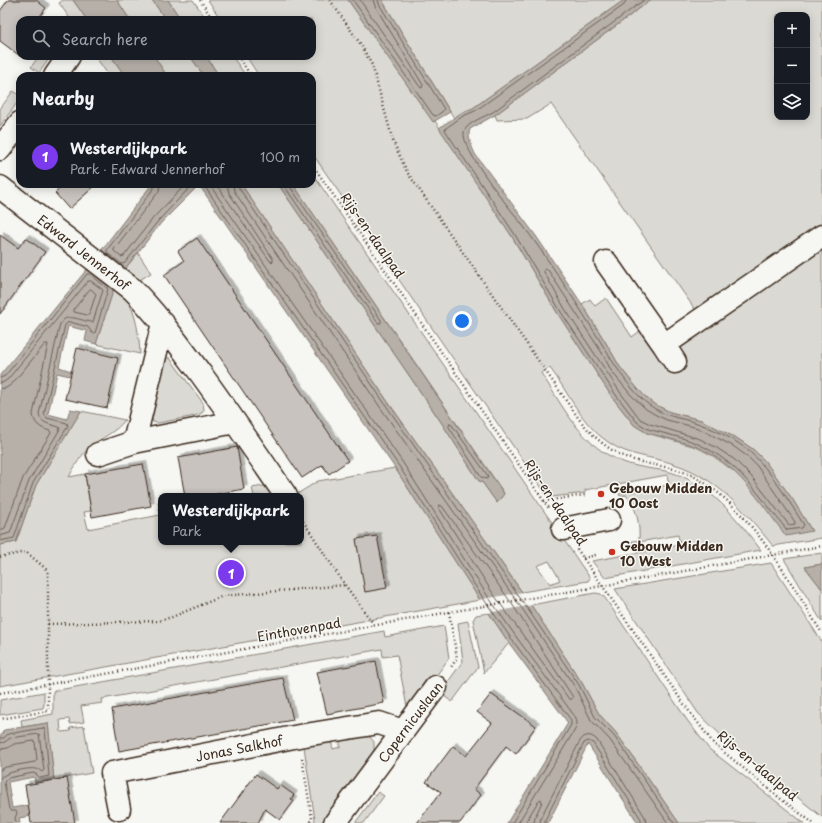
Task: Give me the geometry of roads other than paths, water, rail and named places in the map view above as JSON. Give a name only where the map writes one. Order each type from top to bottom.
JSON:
[{"type":"street","points":[[58,72],[67,60]]},
{"type":"street","points":[[0,150],[16,128]]},
{"type":"street","name":"Edward Jennerhof","points":[[0,186],[132,289],[163,323],[235,422],[284,493]]},
{"type":"street","points":[[606,262],[670,354],[822,236]]},
{"type":"street","points":[[134,442],[163,323]]},
{"type":"street","points":[[98,454],[134,442],[235,422]]},
{"type":"street","points":[[563,529],[609,520]]},
{"type":"street","name":"Copernicuslaan","points":[[335,823],[436,687]]},
{"type":"street","name":"Jonas Salkhof","points":[[119,809],[112,773],[299,736],[379,723],[403,731]]},
{"type":"water","points":[[73,0],[117,0],[127,16],[84,16]]},
{"type":"water","points":[[152,0],[168,0],[178,16],[163,16]]},
{"type":"water","points":[[348,0],[382,0],[450,112],[433,122]]},
{"type":"water","points":[[624,0],[651,0],[495,115],[470,129],[469,139],[471,145],[475,154],[536,236],[582,304],[620,367],[637,388],[651,402],[660,407],[670,412],[701,420],[738,439],[754,450],[773,472],[793,500],[812,531],[786,536],[746,484],[723,462],[710,453],[695,446],[647,433],[634,425],[612,397],[558,314],[511,235],[439,128],[461,113],[473,108]]},
{"type":"water","points":[[114,60],[157,60],[164,72],[122,72]]},
{"type":"water","points":[[193,60],[209,60],[216,72],[201,72]]},
{"type":"water","points":[[149,188],[196,188],[161,223],[124,270],[100,252]]},
{"type":"water","points":[[201,188],[244,188],[388,402],[531,605],[582,683],[599,714],[617,734],[679,823],[638,823],[588,744],[548,823],[507,823],[568,723],[509,643],[395,468]]},
{"type":"water","points":[[281,188],[296,188],[504,494],[497,503],[482,482],[479,481],[441,422]]},
{"type":"water","points":[[88,268],[114,288],[96,344],[85,341],[87,331],[68,326],[59,367],[71,371],[70,376],[57,373],[48,414],[67,419],[70,409],[81,411],[36,485],[16,542],[0,545],[0,375]]},
{"type":"water","points":[[822,564],[822,589],[805,567]]},
{"type":"water","points":[[48,723],[54,780],[35,783],[34,777],[8,782],[12,808],[29,805],[31,816],[19,818],[20,823],[0,823],[0,737],[4,730]]},
{"type":"place","name":"Gebouw Midden 10 Oost","points":[[601,494]]},
{"type":"place","name":"Gebouw Midden 10 West","points":[[612,552]]},
{"type":"place","name":"Westerdijkpark","points":[[231,573]]}]
